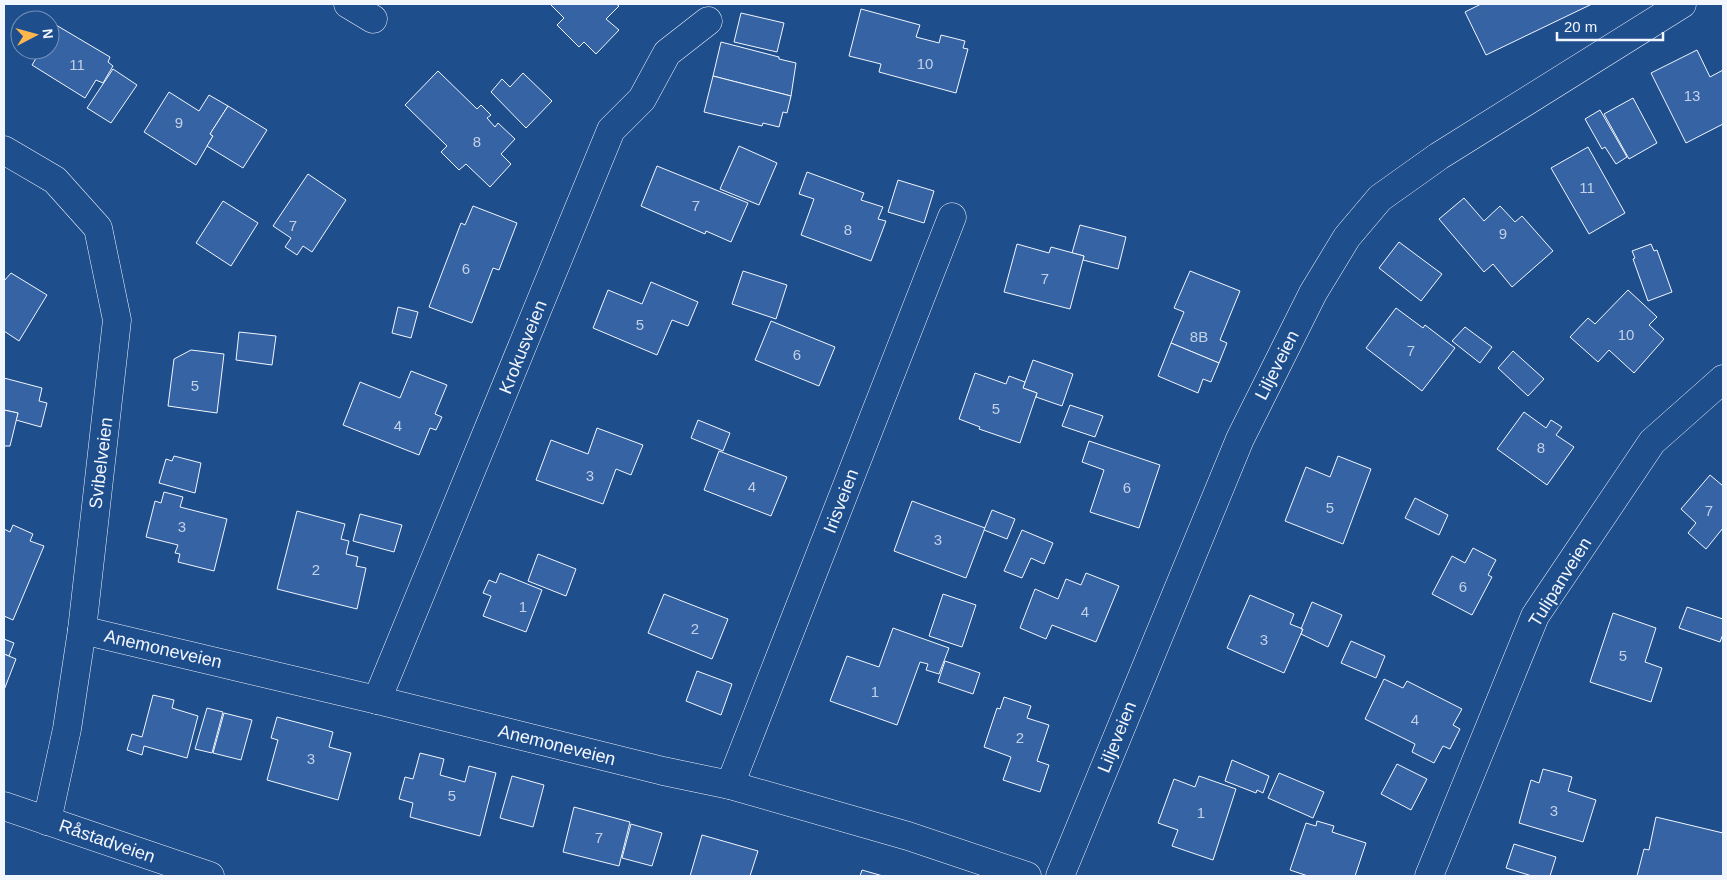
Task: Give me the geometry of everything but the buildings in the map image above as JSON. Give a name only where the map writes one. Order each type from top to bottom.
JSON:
[{"type":"street","points":[[348,4],[373,19]]},
{"type":"street","name":"Liljeveien","points":[[1060,876],[1240,439],[1313,293],[1348,237],[1380,198],[1439,156],[1650,12],[1682,4]]},
{"type":"street","name":"Krokusveien","points":[[378,700],[611,130],[642,99],[667,53],[708,21]]},
{"type":"street","name":"Svibelveien","points":[[4,150],[55,180],[98,228],[117,320],[82,630],[66,729],[48,821]]},
{"type":"street","name":"Irisveien","points":[[730,785],[952,217]]},
{"type":"street","name":"Tulipanveien","points":[[1429,876],[1535,616],[1652,442],[1723,379]]},
{"type":"street","name":"Anemoneveien","points":[[82,630],[378,700],[662,771],[730,785],[908,836],[1027,876]]},
{"type":"street","name":"Råstadveien","points":[[4,806],[210,876]]}]
